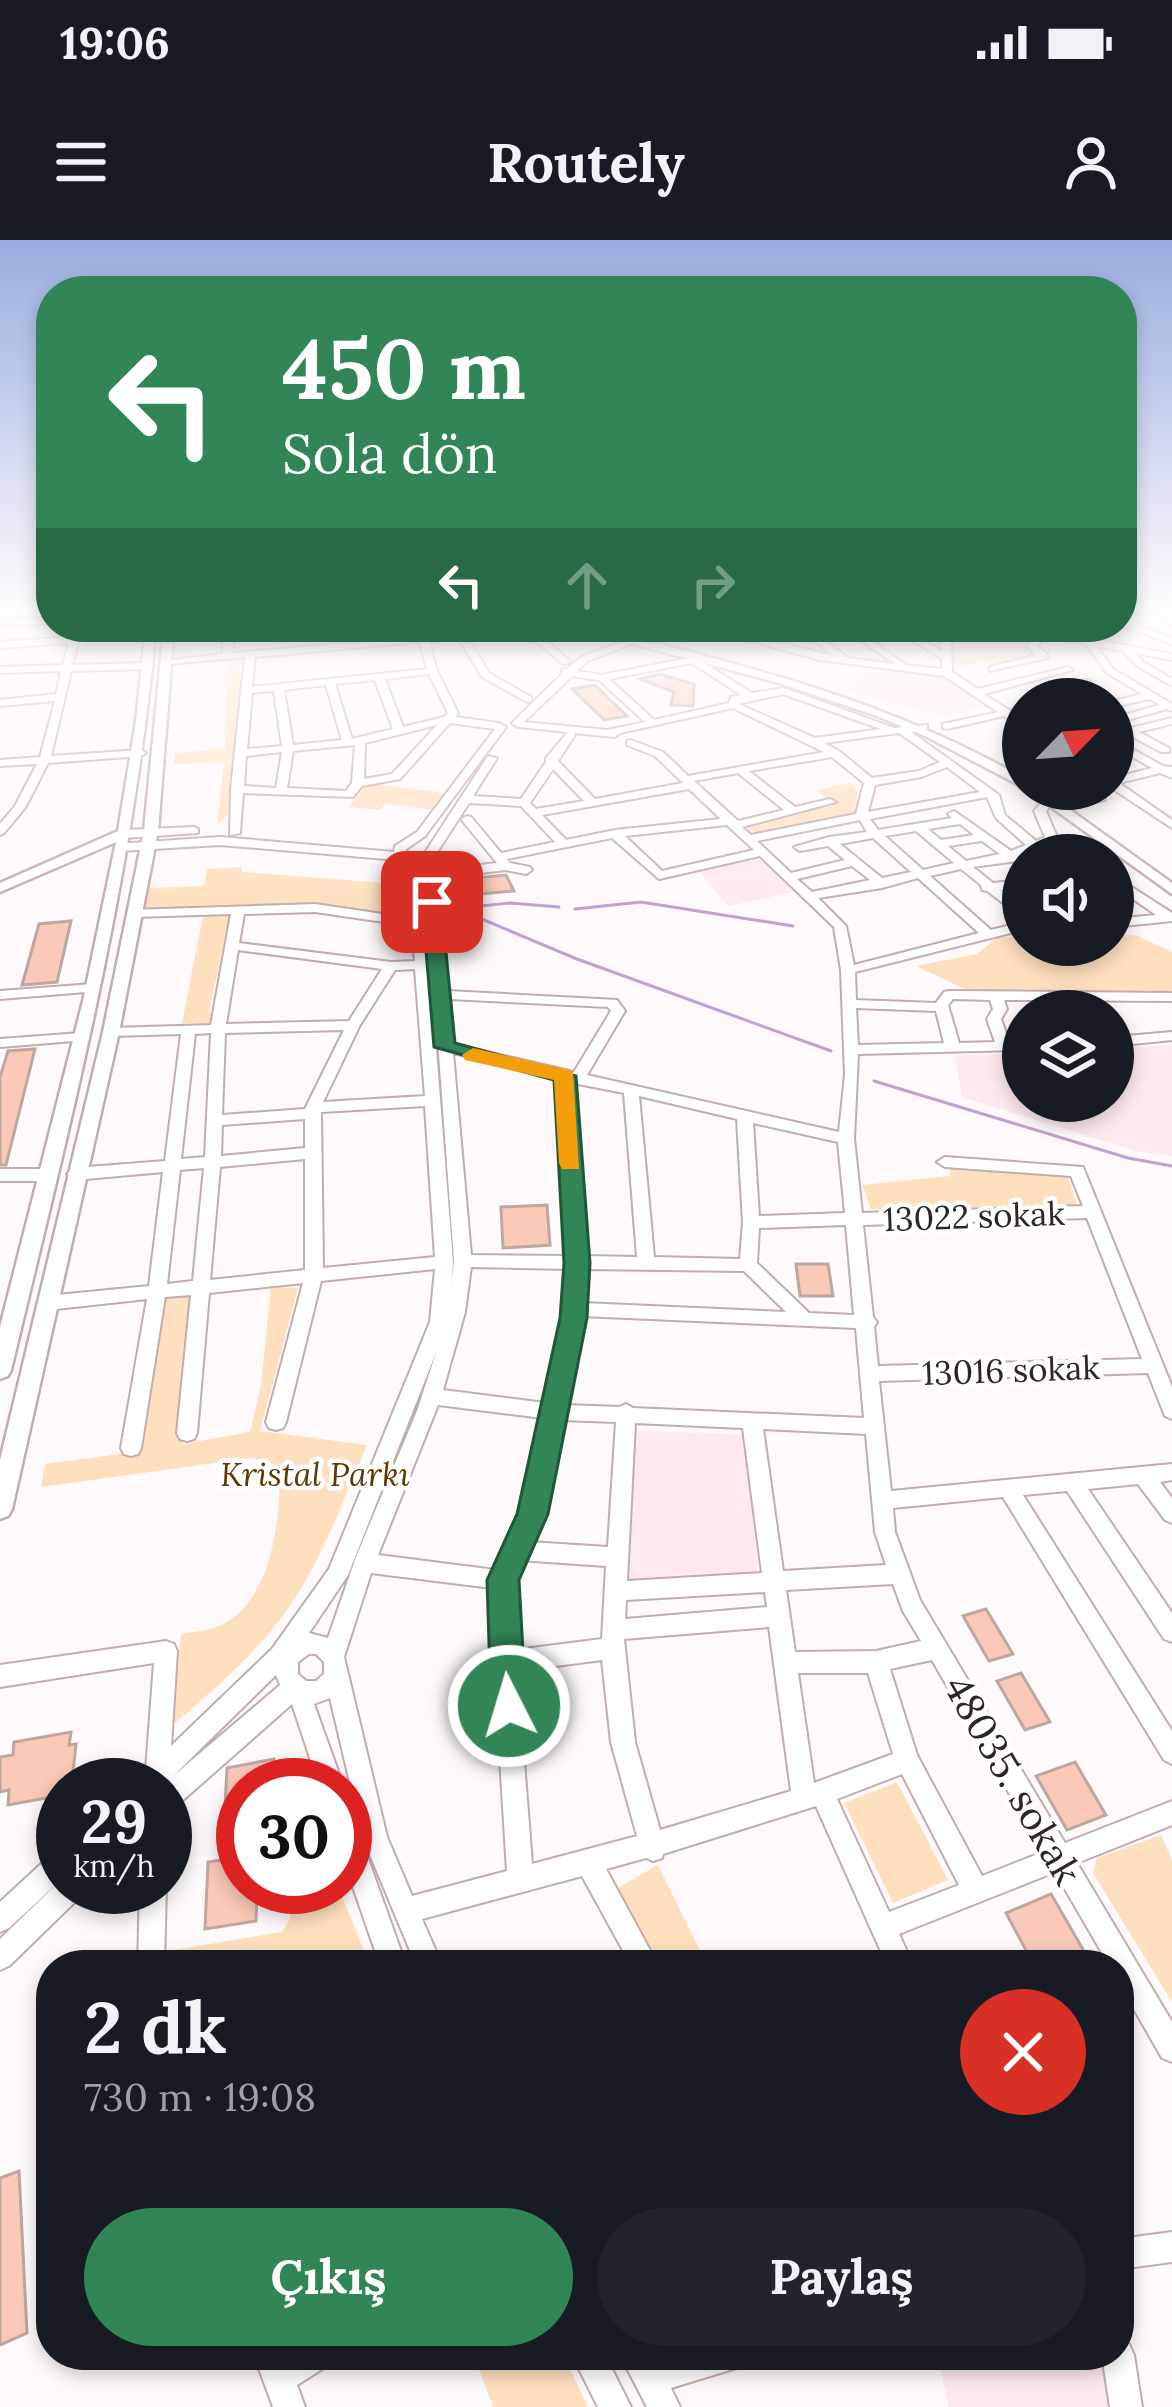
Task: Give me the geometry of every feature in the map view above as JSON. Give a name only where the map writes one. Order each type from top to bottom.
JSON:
[{"type":"main road","points":[[0,1370],[8,1305],[50,1175],[93,988],[115,843],[141,753],[145,707]]},
{"type":"main road","points":[[0,1509],[111,1032],[150,838],[165,707]]},
{"type":"main road","points":[[872,707],[937,727],[1002,761]]},
{"type":"main road","points":[[937,727],[1002,769]]},
{"type":"main road","points":[[1070,810],[1172,890]]},
{"type":"main road","points":[[1079,810],[1172,878]]},
{"type":"main road","points":[[4,886],[115,843]]},
{"type":"street","points":[[3,824],[30,800],[58,707]]},
{"type":"street","points":[[234,833],[244,707]]},
{"type":"street","points":[[281,790],[289,750],[282,707]]},
{"type":"street","points":[[237,789],[349,795],[358,783],[354,742],[344,707]]},
{"type":"street","points":[[390,707],[400,733]]},
{"type":"street","points":[[446,707],[450,716]]},
{"type":"street","points":[[183,1758],[285,1653],[337,1576],[439,1322],[453,1261],[431,1101],[432,849],[521,707]]},
{"type":"street","points":[[192,1761],[296,1690],[324,1687],[457,1324],[445,1047],[421,965],[408,845],[527,707]]},
{"type":"street","points":[[635,707],[650,721]]},
{"type":"street","points":[[608,733],[723,707]]},
{"type":"street","points":[[739,707],[818,741],[870,782],[948,763]]},
{"type":"street","points":[[831,707],[897,730],[948,763],[991,794],[1000,816],[1021,834]]},
{"type":"street","points":[[1134,715],[1152,707]]},
{"type":"street","points":[[1134,712],[1138,714]]},
{"type":"street","points":[[818,741],[937,727],[1002,714]]},
{"type":"street","points":[[358,783],[396,777],[428,747],[450,716]]},
{"type":"street","points":[[242,753],[354,742],[450,716],[570,735],[632,739]]},
{"type":"street","points":[[1134,730],[1172,721]]},
{"type":"street","points":[[1157,724],[1172,733]]},
{"type":"street","points":[[509,725],[632,739]]},
{"type":"street","points":[[1134,732],[1168,749]]},
{"type":"street","points":[[528,808],[550,760],[570,735]]},
{"type":"street","name":"48035. sokak","points":[[632,739],[659,754],[687,779],[840,926],[849,1004],[846,1139],[886,1532],[900,1574],[937,1648],[1113,1950]]},
{"type":"street","points":[[1138,757],[1168,749]]},
{"type":"street","points":[[0,763],[141,753]]},
{"type":"street","points":[[466,799],[528,808],[596,802],[687,779],[835,753]]},
{"type":"street","points":[[1134,754],[1169,771]]},
{"type":"street","points":[[550,760],[596,802],[656,874],[763,852]]},
{"type":"street","points":[[741,770],[793,811]]},
{"type":"street","points":[[1134,778],[1169,771]]},
{"type":"street","points":[[908,776],[1002,851]]},
{"type":"street","points":[[870,782],[862,814],[872,831],[987,932]]},
{"type":"street","points":[[749,839],[862,814],[991,794]]},
{"type":"street","points":[[1134,798],[1172,825]]},
{"type":"street","points":[[429,875],[502,862],[562,843],[734,823],[830,802]]},
{"type":"street","points":[[528,808],[562,843]]},
{"type":"street","points":[[467,819],[502,862],[526,870]]},
{"type":"street","points":[[800,847],[872,831],[961,820]]},
{"type":"street","points":[[917,826],[959,866],[1002,896]]},
{"type":"street","points":[[783,832],[824,868]]},
{"type":"street","points":[[115,843],[234,833],[432,849]]},
{"type":"street","points":[[937,844],[983,837]]},
{"type":"street","points":[[150,838],[408,845]]},
{"type":"street","points":[[829,841],[882,884]]},
{"type":"street","points":[[811,896],[1002,857]]},
{"type":"street","points":[[789,877],[854,862]]},
{"type":"street","points":[[986,887],[1002,886]]},
{"type":"street","points":[[1134,893],[1170,918]]},
{"type":"street","points":[[134,913],[315,908],[416,923]]},
{"type":"street","points":[[187,1433],[213,1161],[218,1027],[238,909]]},
{"type":"street","points":[[1134,921],[1170,918]]},
{"type":"street","points":[[848,970],[1002,930]]},
{"type":"street","points":[[234,946],[392,966],[421,965]]},
{"type":"street","points":[[277,1422],[314,1273],[313,1110],[353,1025],[392,966]]},
{"type":"street","points":[[0,995],[93,988]]},
{"type":"street","points":[[433,994],[615,1005],[618,1011],[571,1077],[574,1309],[533,1514],[503,1580],[520,1878]]},
{"type":"street","points":[[953,1048],[942,1007],[949,995],[1002,996]]},
{"type":"street","points":[[996,995],[1000,1010],[994,1019],[1002,1042]]},
{"type":"street","points":[[1134,1004],[1172,997]]},
{"type":"street","points":[[849,1004],[942,1007]]},
{"type":"street","points":[[111,1032],[353,1025]]},
{"type":"street","points":[[130,1448],[157,1291],[188,1028]]},
{"type":"street","points":[[1134,1040],[1172,1036]]},
{"type":"street","points":[[0,1043],[81,1037]]},
{"type":"street","points":[[445,1047],[846,1139]]},
{"type":"street","points":[[850,1050],[1002,1048]]},
{"type":"street","points":[[446,1067],[479,1056]]},
{"type":"street","points":[[631,1093],[646,1260]]},
{"type":"street","points":[[214,1121],[431,1101]]},
{"type":"street","points":[[745,1117],[751,1222],[748,1265]]},
{"type":"street","points":[[75,1174],[313,1154]]},
{"type":"street","points":[[945,1162],[1077,1171],[1150,1366],[1172,1411]]},
{"type":"street","points":[[0,1175],[50,1175]]},
{"type":"street","name":"13022 sokak","points":[[751,1222],[1094,1212]]},
{"type":"street","points":[[46,1303],[453,1261],[646,1260],[748,1265],[801,1315]]},
{"type":"street","points":[[574,1309],[801,1315],[868,1322]]},
{"type":"street","name":"13016 sokak","points":[[872,1374],[1150,1366]]},
{"type":"street","points":[[429,1396],[556,1412],[872,1426]]},
{"type":"street","points":[[626,1412],[613,1639],[623,1742],[652,1849]]},
{"type":"street","points":[[752,1420],[772,1582],[813,1797],[893,1950]]},
{"type":"street","points":[[884,1500],[1172,1472]]},
{"type":"street","points":[[1143,1475],[1172,1514]]},
{"type":"street","points":[[1072,1481],[1172,1632]]},
{"type":"street","points":[[1008,1488],[1172,1751]]},
{"type":"street","points":[[514,1550],[616,1557]]},
{"type":"street","points":[[366,1563],[503,1580]]},
{"type":"street","points":[[615,1591],[900,1574]]},
{"type":"street","points":[[506,1662],[613,1639],[780,1616]]},
{"type":"street","points":[[0,1676],[167,1642],[158,1758]]},
{"type":"street","points":[[285,1653],[309,1644],[324,1646],[335,1664],[353,1761],[404,1912],[422,1950]]},
{"type":"street","points":[[787,1663],[876,1662],[937,1648]]},
{"type":"street","points":[[285,1653],[285,1670],[321,1758]]},
{"type":"street","points":[[876,1662],[908,1760],[976,1891]]},
{"type":"street","points":[[404,1912],[520,1878],[652,1849],[813,1797],[908,1760]]},
{"type":"street","points":[[882,1928],[1172,1813]]},
{"type":"street","points":[[590,1866],[637,1950]]},
{"type":"street","points":[[0,1919],[36,1886]]},
{"type":"street","points":[[372,1905],[388,1950]]},
{"type":"street","points":[[0,1957],[44,1914]]},
{"type":"street","points":[[151,1950],[152,1914]]},
{"type":"street","name":"48035. sokak","points":[[1134,1985],[1172,2048]]},
{"type":"street","points":[[1134,2252],[1172,2247]]},
{"type":"street","points":[[596,2370],[615,2407]]},
{"type":"street","points":[[650,2380],[683,2370]]},
{"type":"street","points":[[1120,2370],[1126,2407]]},
{"type":"shaded area","points":[[908,707],[978,707],[946,717]]},
{"type":"shaded area","points":[[763,859],[793,892],[728,906],[699,871]]},
{"type":"shaded area","points":[[1172,1045],[1172,1156],[1139,1152],[1042,1122],[1134,1122],[1134,1047]]},
{"type":"shaded area","points":[[1002,1054],[1002,1109],[962,1097],[955,1056]]},
{"type":"shaded area","points":[[629,1430],[746,1435],[758,1573],[628,1579]]},
{"type":"shaded area","points":[[940,2370],[1110,2370],[1115,2407],[949,2407]]},
{"type":"green space","points":[[226,707],[238,707],[231,811],[217,825],[224,762],[174,764],[175,753],[225,749]]},
{"type":"green space","points":[[850,783],[857,790],[857,812],[757,834],[744,825],[833,805],[817,790]]},
{"type":"green space","points":[[364,786],[444,793],[433,810],[385,803],[380,810],[349,807]]},
{"type":"green space","points":[[241,867],[242,872],[399,884],[404,918],[316,903],[143,908],[149,888],[204,886],[207,869]]},
{"type":"green space","points":[[203,915],[230,915],[209,1011],[215,1015],[212,1023],[182,1023]]},
{"type":"green space","points":[[1134,935],[1172,952],[1172,993],[967,990],[916,966],[977,954],[1002,937],[1002,966],[1134,966]]},
{"type":"green space","points":[[949,1163],[1065,1169],[1077,1205],[871,1209],[862,1185],[950,1176]]},
{"type":"green space","name":"Kristal Parkı","points":[[271,1287],[298,1288],[260,1431],[367,1445],[320,1554],[284,1614],[231,1673],[171,1726],[181,1634],[219,1626],[251,1599],[275,1536],[279,1471],[270,1462],[251,1458],[41,1487],[45,1464],[135,1452],[164,1293],[194,1291],[183,1444],[250,1432],[261,1385]]},
{"type":"green space","points":[[897,1782],[948,1880],[893,1903],[844,1803]]},
{"type":"green space","points":[[1161,1835],[1172,1860],[1172,2002],[1093,1873],[1097,1858]]},
{"type":"green space","points":[[658,1865],[700,1950],[650,1950],[616,1889]]},
{"type":"green space","points":[[290,1914],[349,1914],[364,1950],[174,1950],[282,1932]]},
{"type":"green space","points":[[479,2370],[570,2370],[588,2407],[493,2407]]},
{"type":"building","points":[[591,707],[618,707],[627,716],[604,720]]},
{"type":"building","points":[[506,875],[514,891],[458,896],[455,880]]},
{"type":"building","points":[[71,921],[57,982],[22,985],[39,924]]},
{"type":"building","points":[[35,1049],[6,1165],[0,1165],[0,1077],[8,1051]]},
{"type":"building","points":[[547,1205],[550,1245],[503,1248],[501,1207]]},
{"type":"building","points":[[796,1264],[828,1264],[833,1296],[800,1296]]},
{"type":"building","points":[[986,1609],[1013,1654],[989,1661],[963,1616]]},
{"type":"building","points":[[1021,1673],[1050,1722],[1025,1730],[997,1681]]},
{"type":"building","points":[[71,1732],[69,1745],[76,1744],[75,1758],[36,1758],[36,1800],[8,1805],[9,1790],[0,1792],[0,1757],[13,1755],[14,1742]]},
{"type":"building","points":[[1075,1762],[1106,1815],[1067,1830],[1036,1776]]},
{"type":"building","points":[[216,1861],[216,1914],[256,1914],[256,1921],[205,1929],[208,1862]]},
{"type":"building","points":[[1051,1894],[1083,1950],[1026,1950],[1006,1913]]},
{"type":"building","points":[[19,2171],[27,2333],[0,2345],[0,2178]]},
{"type":"waterway","points":[[575,909],[641,902],[793,926]]},
{"type":"waterway","points":[[460,908],[510,903],[559,907]]},
{"type":"waterway","points":[[453,907],[577,959],[831,1051]]},
{"type":"waterway","points":[[874,1081],[1128,1158],[1172,1166]]},
{"type":"slow traffic","points":[[473,1055],[565,1076],[571,1163]]},
{"type":"route","points":[[432,902],[445,1047],[565,1076],[577,1263],[573,1318],[533,1514],[509,1558],[503,1580],[501,1628],[509,1706]]}]
